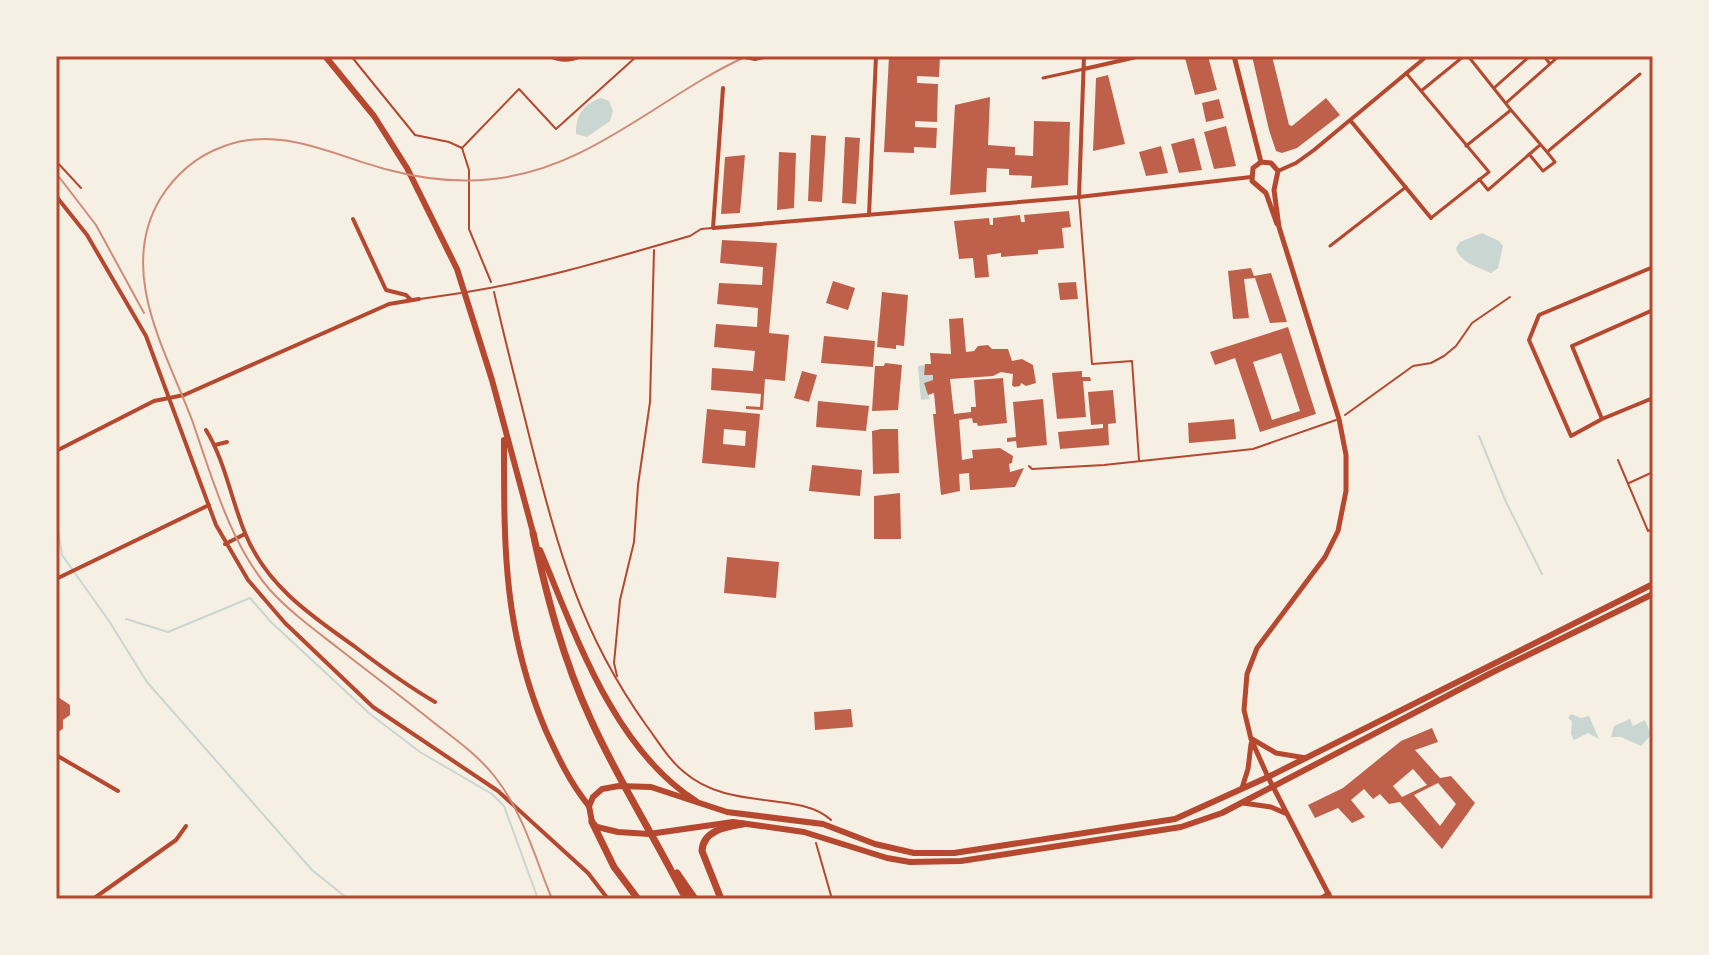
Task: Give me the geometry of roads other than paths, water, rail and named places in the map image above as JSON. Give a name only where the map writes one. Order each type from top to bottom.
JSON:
[{"type":"highway","points":[[533,533],[552,617],[589,717],[614,769],[659,847],[695,899]]},
{"type":"highway","points":[[592,822],[614,867],[638,899]]},
{"type":"highway","points":[[721,899],[702,844],[712,833],[743,824]]},
{"type":"highway","points":[[664,855],[686,899]]},
{"type":"main road","points":[[325,56],[374,116],[407,168],[457,269],[533,533],[599,685],[629,733],[662,774],[674,787],[699,803]]},
{"type":"main road","points":[[504,428],[504,554],[512,622],[528,689],[568,774],[589,806],[592,822],[604,830],[630,834],[676,831],[717,823],[743,824],[804,832],[899,860],[961,861],[1181,827],[1208,819],[1241,803],[1491,673],[1653,594]]},
{"type":"main road","points":[[589,806],[602,789],[651,787],[727,812],[823,824],[914,853],[954,853],[1175,819],[1268,777],[1653,584]]},
{"type":"street","points":[[550,56],[561,61],[581,56]]},
{"type":"street","points":[[740,56],[763,56]]},
{"type":"street","points":[[869,215],[876,56]]},
{"type":"street","points":[[1079,197],[1084,56]]},
{"type":"street","points":[[1043,78],[1141,56]]},
{"type":"street","points":[[1234,56],[1261,162]]},
{"type":"street","points":[[1278,171],[1296,163],[1427,56]]},
{"type":"street","points":[[1421,91],[1466,56],[1555,162],[1543,171],[1529,154]]},
{"type":"street","points":[[1494,88],[1530,56]]},
{"type":"street","points":[[1544,56],[1550,64]]},
{"type":"street","points":[[1506,103],[1559,56]]},
{"type":"street","points":[[1406,73],[1497,182]]},
{"type":"street","points":[[1547,152],[1640,74]]},
{"type":"street","points":[[723,88],[713,228],[1079,197],[1251,177]]},
{"type":"street","points":[[1466,146],[1511,110]]},
{"type":"street","points":[[1350,120],[1431,218],[1489,172]]},
{"type":"street","points":[[1479,179],[1488,190],[1540,145]]},
{"type":"street","points":[[1251,177],[1253,168],[1261,162],[1271,163],[1278,171]]},
{"type":"street","points":[[1278,171],[1275,184],[1279,227]]},
{"type":"street","points":[[1251,177],[1266,193],[1279,227],[1339,419],[1347,473],[1338,531],[1325,557],[1268,631],[1251,663],[1244,702],[1251,739],[1330,896],[1319,899]]},
{"type":"street","points":[[1261,188],[1275,184]]},
{"type":"street","points":[[1330,246],[1406,187]]},
{"type":"street","points":[[56,196],[87,235],[136,316],[225,544],[248,580],[268,605],[363,697],[501,793],[588,873],[608,899]]},
{"type":"street","points":[[353,219],[386,290],[406,295],[411,300]]},
{"type":"street","points":[[1653,267],[1539,315],[1529,340],[1571,436],[1653,398]]},
{"type":"street","points":[[56,451],[154,401],[170,399],[257,365],[389,304],[419,299]]},
{"type":"street","points":[[1602,419],[1572,346],[1653,310]]},
{"type":"street","points":[[206,430],[215,445],[245,534],[257,558],[295,603],[412,689],[435,702]]},
{"type":"street","points":[[215,445],[227,442]]},
{"type":"street","points":[[58,578],[209,505]]},
{"type":"street","points":[[225,544],[245,534]]},
{"type":"street","points":[[1251,739],[1276,753],[1306,758]]},
{"type":"street","points":[[1241,790],[1248,769],[1251,739]]},
{"type":"street","points":[[56,755],[118,791]]},
{"type":"street","points":[[1241,803],[1271,807],[1288,815]]},
{"type":"street","points":[[93,899],[176,840],[186,826]]},
{"type":"lane","points":[[1079,197],[1092,364],[1132,361],[1139,461]]},
{"type":"lane","points":[[419,299],[493,288],[713,228]]},
{"type":"lane","points":[[1029,466],[1032,469],[1056,469],[1264,447],[1339,419]]},
{"type":"lane","points":[[1618,460],[1648,531],[1653,529]]},
{"type":"lane","points":[[1629,483],[1653,472]]},
{"type":"waterway","points":[[1479,436],[1506,502],[1542,574]]},
{"type":"waterway","points":[[56,517],[62,555],[147,682],[312,870],[348,899]]},
{"type":"waterway","points":[[126,619],[168,632],[250,598],[271,622],[370,714],[420,752],[492,794],[504,806],[538,899]]},
{"type":"tram line","points":[[552,899],[521,820],[488,769],[458,741],[286,606],[256,572],[233,531],[215,487],[150,311],[144,283],[143,255],[148,227],[160,199],[186,168],[212,151],[243,141],[285,140],[428,178],[493,179],[529,172],[594,146],[715,72],[747,56]]},
{"type":"tram line","points":[[56,173],[96,225],[144,313]]}]
